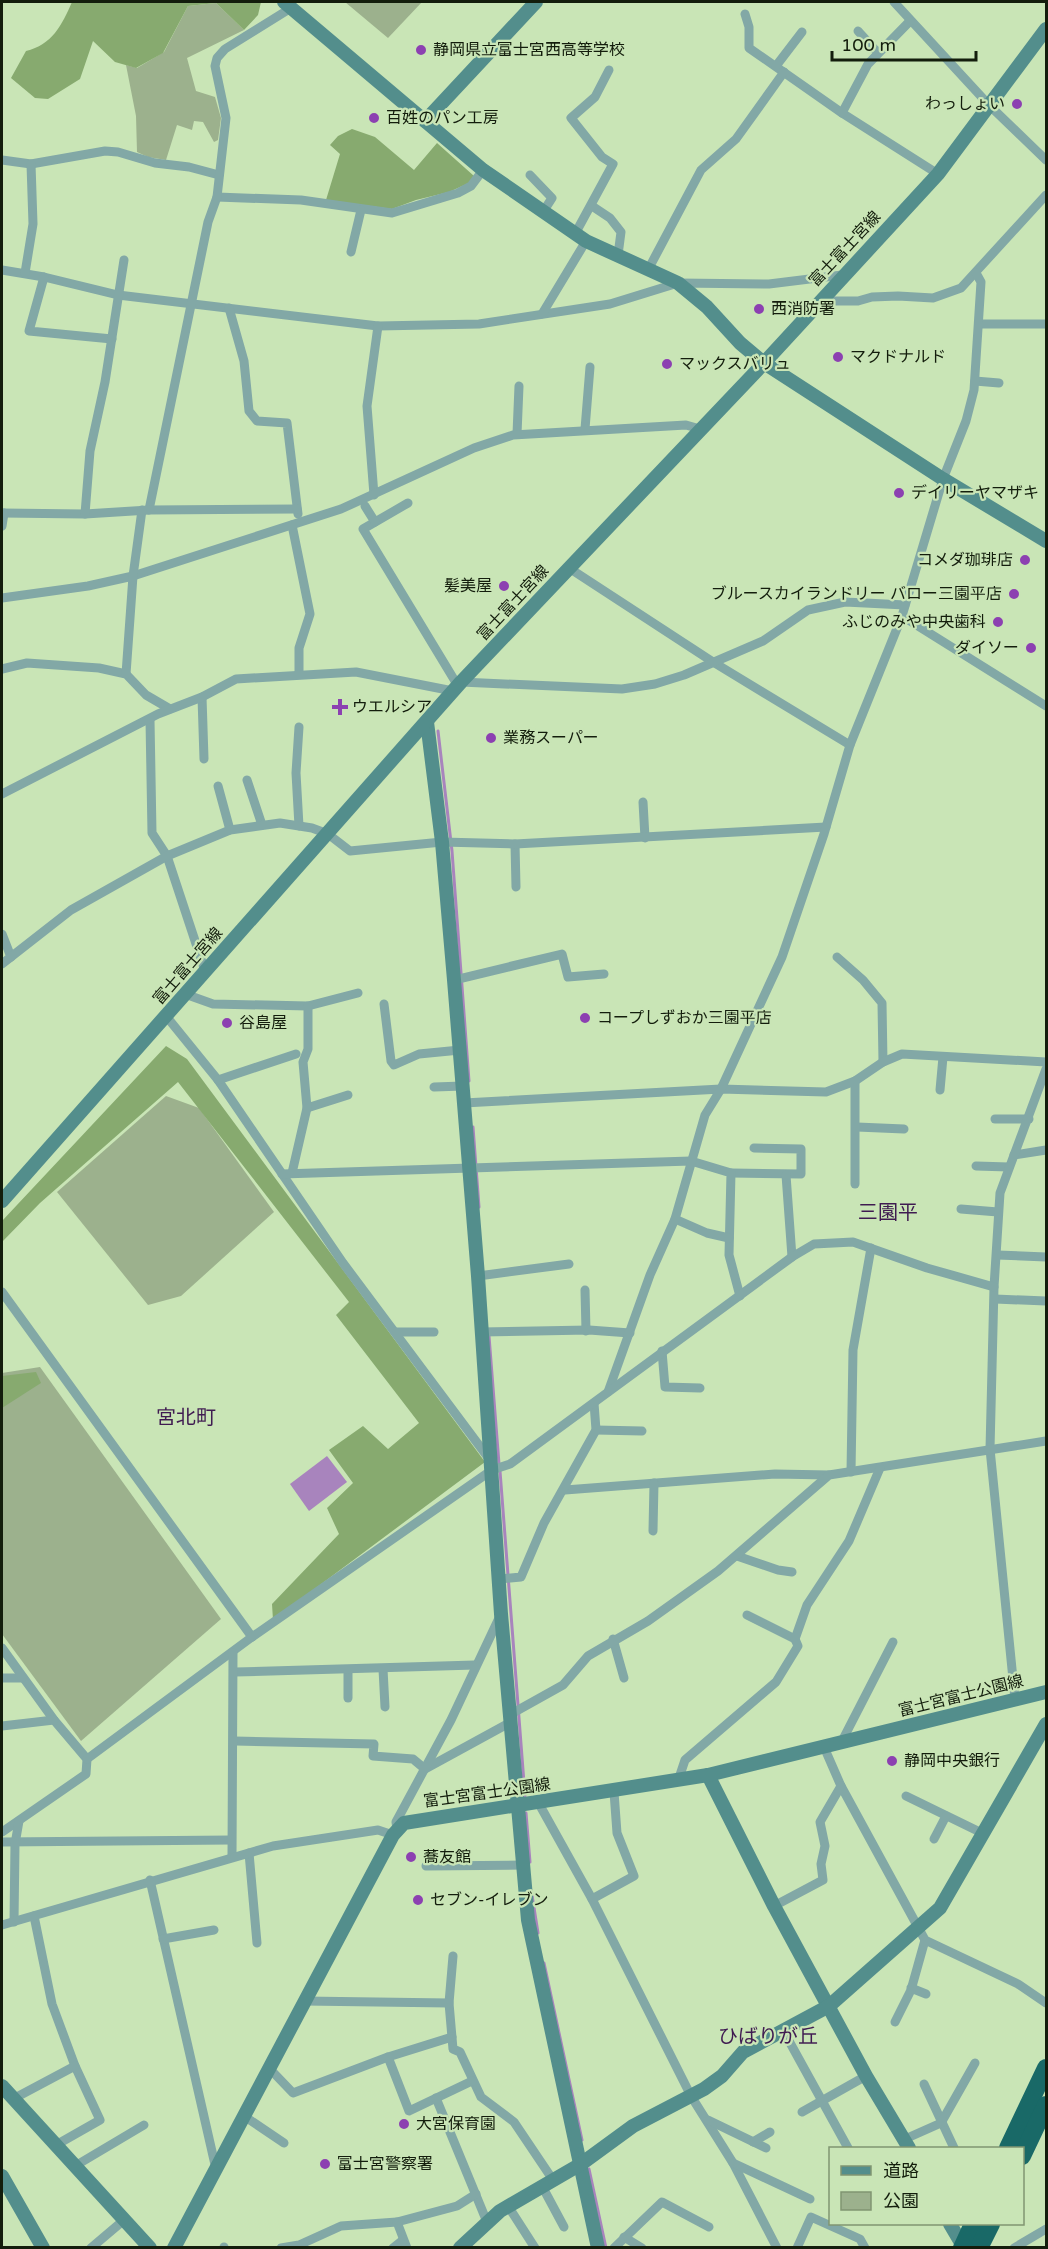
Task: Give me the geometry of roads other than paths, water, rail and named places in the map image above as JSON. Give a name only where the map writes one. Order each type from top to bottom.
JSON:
[{"type":"highway","points":[[1024,2153],[1042,2107],[1047,2068]]},
{"type":"highway","points":[[1009,2147],[1042,2107]]},
{"type":"highway","points":[[967,2247],[972,2225]]},
{"type":"highway","points":[[967,2247],[989,2225]]},
{"type":"street","points":[[425,121],[536,2]]},
{"type":"street","points":[[894,2],[989,105],[1047,160]]},
{"type":"street","points":[[126,674],[133,576],[208,222],[217,197],[226,118],[215,66],[217,58],[225,49],[288,5],[483,170],[580,238],[678,283],[764,363],[944,479],[1047,541]]},
{"type":"street","points":[[745,14],[749,27],[749,48],[842,113],[938,174]]},
{"type":"street","points":[[842,113],[868,64],[910,21]]},
{"type":"street","name":"富士富士宮線","points":[[2,1201],[457,686],[764,363],[842,275],[938,174],[1047,29]]},
{"type":"street","points":[[858,31],[878,53]]},
{"type":"street","points":[[649,268],[701,170],[736,139],[802,32]]},
{"type":"street","points":[[542,314],[580,238],[592,206],[613,164],[602,157],[570,118],[595,97],[609,70]]},
{"type":"street","points":[[2,160],[31,164],[105,151],[132,154],[155,163],[189,167],[219,175]]},
{"type":"street","points":[[25,273],[33,224],[31,164]]},
{"type":"street","points":[[217,197],[301,200],[392,213],[458,193],[471,186],[483,170]]},
{"type":"street","points":[[530,175],[552,198],[543,212]]},
{"type":"street","points":[[820,301],[858,301],[872,297],[898,296],[933,298],[961,288],[1020,221],[1047,195]]},
{"type":"street","points":[[592,206],[610,218],[621,232],[618,255]]},
{"type":"street","points":[[351,252],[361,210]]},
{"type":"street","points":[[85,514],[90,451],[105,382],[124,260]]},
{"type":"street","points":[[2,270],[44,277],[118,295],[378,326],[479,324],[610,304],[678,283],[769,284],[842,275]]},
{"type":"street","points":[[608,1392],[650,1275],[675,1219],[705,1115],[721,1089],[782,957],[826,827],[850,745],[902,616],[944,479],[966,421],[975,381],[981,282],[976,273]]},
{"type":"street","points":[[44,277],[28,331],[112,339]]},
{"type":"street","points":[[229,308],[244,361],[249,411],[257,421],[287,423],[297,508],[296,523],[310,614],[299,648],[299,674]]},
{"type":"street","points":[[979,324],[1047,324]]},
{"type":"street","points":[[374,495],[367,406],[378,326]]},
{"type":"street","points":[[585,429],[590,368]]},
{"type":"street","points":[[975,381],[999,382]]},
{"type":"street","points":[[517,434],[519,386]]},
{"type":"street","points":[[2,598],[87,586],[133,576],[341,509],[474,448],[517,434],[686,425],[700,429]]},
{"type":"street","points":[[408,503],[363,530],[457,686]]},
{"type":"street","points":[[365,506],[375,522]]},
{"type":"street","points":[[2,526],[3,513],[85,514],[146,510],[297,508]]},
{"type":"street","points":[[569,568],[713,662],[850,745]]},
{"type":"street","points":[[2,794],[170,709],[202,697],[236,679],[356,672],[457,686],[622,689],[656,684],[684,675],[763,641],[808,610],[828,603],[905,604]]},
{"type":"street","points":[[902,616],[1047,706]]},
{"type":"street","points":[[2,669],[27,663],[99,668],[126,674],[146,695],[170,709]]},
{"type":"street","points":[[202,697],[204,759]]},
{"type":"street","points":[[150,720],[152,833],[167,856],[205,971]]},
{"type":"street","points":[[427,722],[448,842],[459,979],[460,1050],[474,1166],[505,1579],[501,1614],[514,1714],[522,1865],[528,1920],[598,2247]]},
{"type":"street","points":[[299,727],[296,773],[299,826]]},
{"type":"street","points":[[247,780],[262,825]]},
{"type":"street","points":[[218,786],[230,830]]},
{"type":"street","points":[[643,802],[645,838]]},
{"type":"street","points":[[2,964],[71,910],[167,856],[230,830],[280,823],[299,826],[328,834],[350,851],[448,842],[515,844],[826,827]]},
{"type":"street","points":[[515,844],[516,887]]},
{"type":"street","points":[[2,934],[11,957]]},
{"type":"street","points":[[459,979],[562,954],[568,978],[604,974]]},
{"type":"street","points":[[837,957],[863,980],[882,1003],[883,1062]]},
{"type":"street","points":[[185,994],[213,1004],[308,1006],[358,993]]},
{"type":"street","points":[[384,1004],[391,1060],[394,1065],[435,1050],[460,1050]]},
{"type":"street","points":[[287,1173],[307,1108],[303,1062],[308,1048],[308,1006]]},
{"type":"street","points":[[166,1016],[218,1080],[287,1173],[343,1263],[397,1332],[495,1467]]},
{"type":"street","points":[[218,1080],[296,1054]]},
{"type":"street","points":[[468,1102],[721,1089],[826,1092],[855,1081],[883,1062],[902,1054],[1047,1062]]},
{"type":"street","points":[[940,1090],[943,1058]]},
{"type":"street","points":[[1015,1699],[990,1449],[994,1287],[1000,1193],[1047,1069]]},
{"type":"street","points":[[855,1081],[855,1184]]},
{"type":"street","points":[[434,1087],[463,1086]]},
{"type":"street","points":[[307,1108],[348,1095]]},
{"type":"street","points":[[996,1119],[1029,1119]]},
{"type":"street","points":[[856,1127],[904,1129]]},
{"type":"street","points":[[287,1173],[691,1161],[731,1173],[801,1174],[801,1149],[754,1148]]},
{"type":"street","points":[[1014,1155],[1047,1150]]},
{"type":"street","points":[[976,1166],[1009,1167]]},
{"type":"street","points":[[731,1173],[729,1255],[740,1296]]},
{"type":"street","points":[[786,1175],[792,1257]]},
{"type":"street","points":[[961,1209],[998,1212]]},
{"type":"street","points":[[675,1219],[707,1233],[729,1238]]},
{"type":"street","points":[[87,1759],[252,1638],[495,1467],[594,1402],[792,1257],[814,1244],[833,1241],[853,1242],[994,1287]]},
{"type":"street","points":[[851,1472],[853,1350],[871,1248]]},
{"type":"street","points":[[997,1255],[1047,1257]]},
{"type":"street","points":[[482,1275],[569,1264]]},
{"type":"street","points":[[585,1290],[586,1330]]},
{"type":"street","points":[[2,1293],[252,1638]]},
{"type":"street","points":[[995,1299],[1047,1301]]},
{"type":"street","points":[[486,1332],[586,1330],[630,1333]]},
{"type":"street","points":[[397,1332],[434,1332]]},
{"type":"street","points":[[662,1351],[665,1387],[700,1388]]},
{"type":"street","points":[[505,1579],[521,1577],[544,1523],[565,1490],[596,1430],[594,1402]]},
{"type":"street","points":[[596,1430],[642,1431]]},
{"type":"street","points":[[565,1490],[775,1474],[829,1475],[1047,1441]]},
{"type":"street","points":[[795,1639],[807,1605],[849,1541],[873,1489],[879,1468]]},
{"type":"street","points":[[425,1769],[563,1685],[588,1656],[613,1639],[648,1621],[737,1556],[829,1475]]},
{"type":"street","points":[[653,1531],[654,1483]]},
{"type":"street","points":[[737,1556],[778,1570],[792,1572]]},
{"type":"street","points":[[174,2247],[395,1832],[396,1822],[425,1769],[501,1614]]},
{"type":"street","points":[[678,1781],[685,1760],[776,1682],[798,1646],[795,1639],[747,1615]]},
{"type":"street","points":[[613,1639],[624,1678]]},
{"type":"street","points":[[841,1743],[893,1642]]},
{"type":"street","points":[[2,1648],[54,1720],[87,1759],[86,1774],[2,1832]]},
{"type":"street","points":[[232,1857],[235,1741],[233,1653]]},
{"type":"street","points":[[235,1672],[475,1665]]},
{"type":"street","points":[[383,1669],[385,1707]]},
{"type":"street","points":[[348,1670],[348,1698]]},
{"type":"street","points":[[2,1678],[22,1678]]},
{"type":"street","name":"富士宮富士公園線","points":[[395,1832],[414,1820],[614,1792],[708,1775],[1047,1692]]},
{"type":"street","points":[[2,1726],[54,1720]]},
{"type":"street","points":[[460,2247],[508,2206],[580,2164],[633,2126],[691,2096],[722,2076],[743,2052],[829,2006],[947,1897],[1047,1724]]},
{"type":"street","points":[[235,1741],[374,1744],[373,1756],[413,1759],[425,1769]]},
{"type":"street","points":[[824,1747],[841,1786],[925,1940],[1018,1984],[1047,2003]]},
{"type":"street","points":[[708,1775],[774,1906],[866,2076],[907,2144],[941,2123],[975,2063]]},
{"type":"street","points":[[774,1906],[823,1880],[820,1863],[825,1846],[820,1822],[841,1786]]},
{"type":"street","points":[[592,1899],[634,1876],[617,1833],[614,1792]]},
{"type":"street","points":[[906,1796],[984,1834]]},
{"type":"street","points":[[538,1802],[592,1899],[691,2096],[734,2163],[777,2247]]},
{"type":"street","points":[[934,1839],[946,1816]]},
{"type":"street","points":[[14,1922],[15,1844],[20,1821]]},
{"type":"street","points":[[2,1925],[273,1846],[378,1830],[395,1832]]},
{"type":"street","points":[[2,1842],[15,1844],[231,1840]]},
{"type":"street","points":[[249,1852],[258,1943]]},
{"type":"street","points":[[426,1866],[522,1865]]},
{"type":"street","points":[[150,1880],[216,2169]]},
{"type":"street","points":[[34,1916],[52,2004],[75,2066],[100,2120],[56,2145]]},
{"type":"street","points":[[163,1939],[214,1930]]},
{"type":"street","points":[[895,2022],[911,1988],[925,1940]]},
{"type":"street","points":[[453,1956],[449,2003],[453,2049],[460,2052],[481,2097],[514,2122],[547,2183],[564,2227]]},
{"type":"street","points":[[911,1988],[926,1994]]},
{"type":"street","points":[[304,2001],[449,2003]]},
{"type":"street","points":[[783,2030],[848,2147]]},
{"type":"street","points":[[269,2068],[293,2093],[388,2057],[452,2037]]},
{"type":"street","points":[[388,2057],[410,2111],[472,2081]]},
{"type":"street","points":[[13,2099],[75,2066]]},
{"type":"street","points":[[802,2112],[866,2076]]},
{"type":"street","points":[[924,2084],[953,2147]]},
{"type":"street","points":[[2,2086],[150,2247]]},
{"type":"street","points":[[436,2098],[487,2222]]},
{"type":"street","points":[[244,2116],[284,2143]]},
{"type":"street","points":[[708,2120],[766,2148]]},
{"type":"street","points":[[75,2166],[144,2125]]},
{"type":"street","points":[[753,2142],[770,2132]]},
{"type":"street","points":[[734,2163],[810,2199]]},
{"type":"street","points":[[2,2176],[43,2247]]},
{"type":"street","points":[[281,2247],[297,2246],[341,2226],[397,2222],[457,2206],[476,2194]]},
{"type":"street","points":[[614,2247],[662,2202],[709,2227]]},
{"type":"street","points":[[508,2206],[535,2247]]},
{"type":"street","points":[[797,2247],[811,2217],[860,2240],[865,2247]]},
{"type":"street","points":[[91,2247],[124,2220]]},
{"type":"street","points":[[393,2247],[405,2244],[397,2222]]},
{"type":"street","points":[[951,2225],[967,2247]]},
{"type":"street","points":[[1014,2247],[1047,2229]]},
{"type":"street","points":[[624,2237],[642,2247]]},
{"type":"waterway","points":[[438,731],[452,851],[469,1081]]},
{"type":"waterway","points":[[473,1127],[479,1207]]},
{"type":"waterway","points":[[489,1336],[499,1464]]},
{"type":"waterway","points":[[500,1471],[525,1796]]},
{"type":"waterway","points":[[526,1813],[530,1862]]},
{"type":"waterway","points":[[532,1895],[538,1933]]},
{"type":"waterway","points":[[544,1963],[582,2140]]},
{"type":"waterway","points":[[589,2169],[606,2248]]},
{"type":"place","name":"静岡県立富士宮西高等学校","points":[[421,50]]},
{"type":"place","name":"わっしょい","points":[[1017,104]]},
{"type":"place","name":"百姓のパン工房","points":[[374,118]]},
{"type":"place","name":"西消防署","points":[[759,309]]},
{"type":"place","name":"マクドナルド","points":[[838,357]]},
{"type":"place","name":"マックスバリュ","points":[[667,364]]},
{"type":"place","name":"デイリーヤマザキ","points":[[899,493]]},
{"type":"place","name":"コメダ珈琲店","points":[[1025,560]]},
{"type":"place","name":"髪美屋","points":[[504,586]]},
{"type":"place","name":"ブルースカイランドリー バロー三園平店","points":[[1014,594]]},
{"type":"place","name":"ふじのみや中央歯科","points":[[998,622]]},
{"type":"place","name":"ダイソー","points":[[1031,648]]},
{"type":"place","name":"ウエルシア","points":[[340,707]]},
{"type":"place","name":"業務スーパー","points":[[491,738]]},
{"type":"place","name":"コープしずおか三園平店","points":[[585,1018]]},
{"type":"place","name":"谷島屋","points":[[227,1023]]},
{"type":"place","name":"静岡中央銀行","points":[[892,1761]]},
{"type":"place","name":"蕎友館","points":[[411,1857]]},
{"type":"place","name":"セブン-イレブン","points":[[418,1900]]},
{"type":"place","name":"大宮保育園","points":[[404,2124]]},
{"type":"place","name":"富士宮警察署","points":[[325,2164]]},
{"type":"district","name":"三園平","points":[[888,1213]]},
{"type":"district","name":"宮北町","points":[[186,1418]]},
{"type":"district","name":"ひばりが丘","points":[[768,2037]]}]
